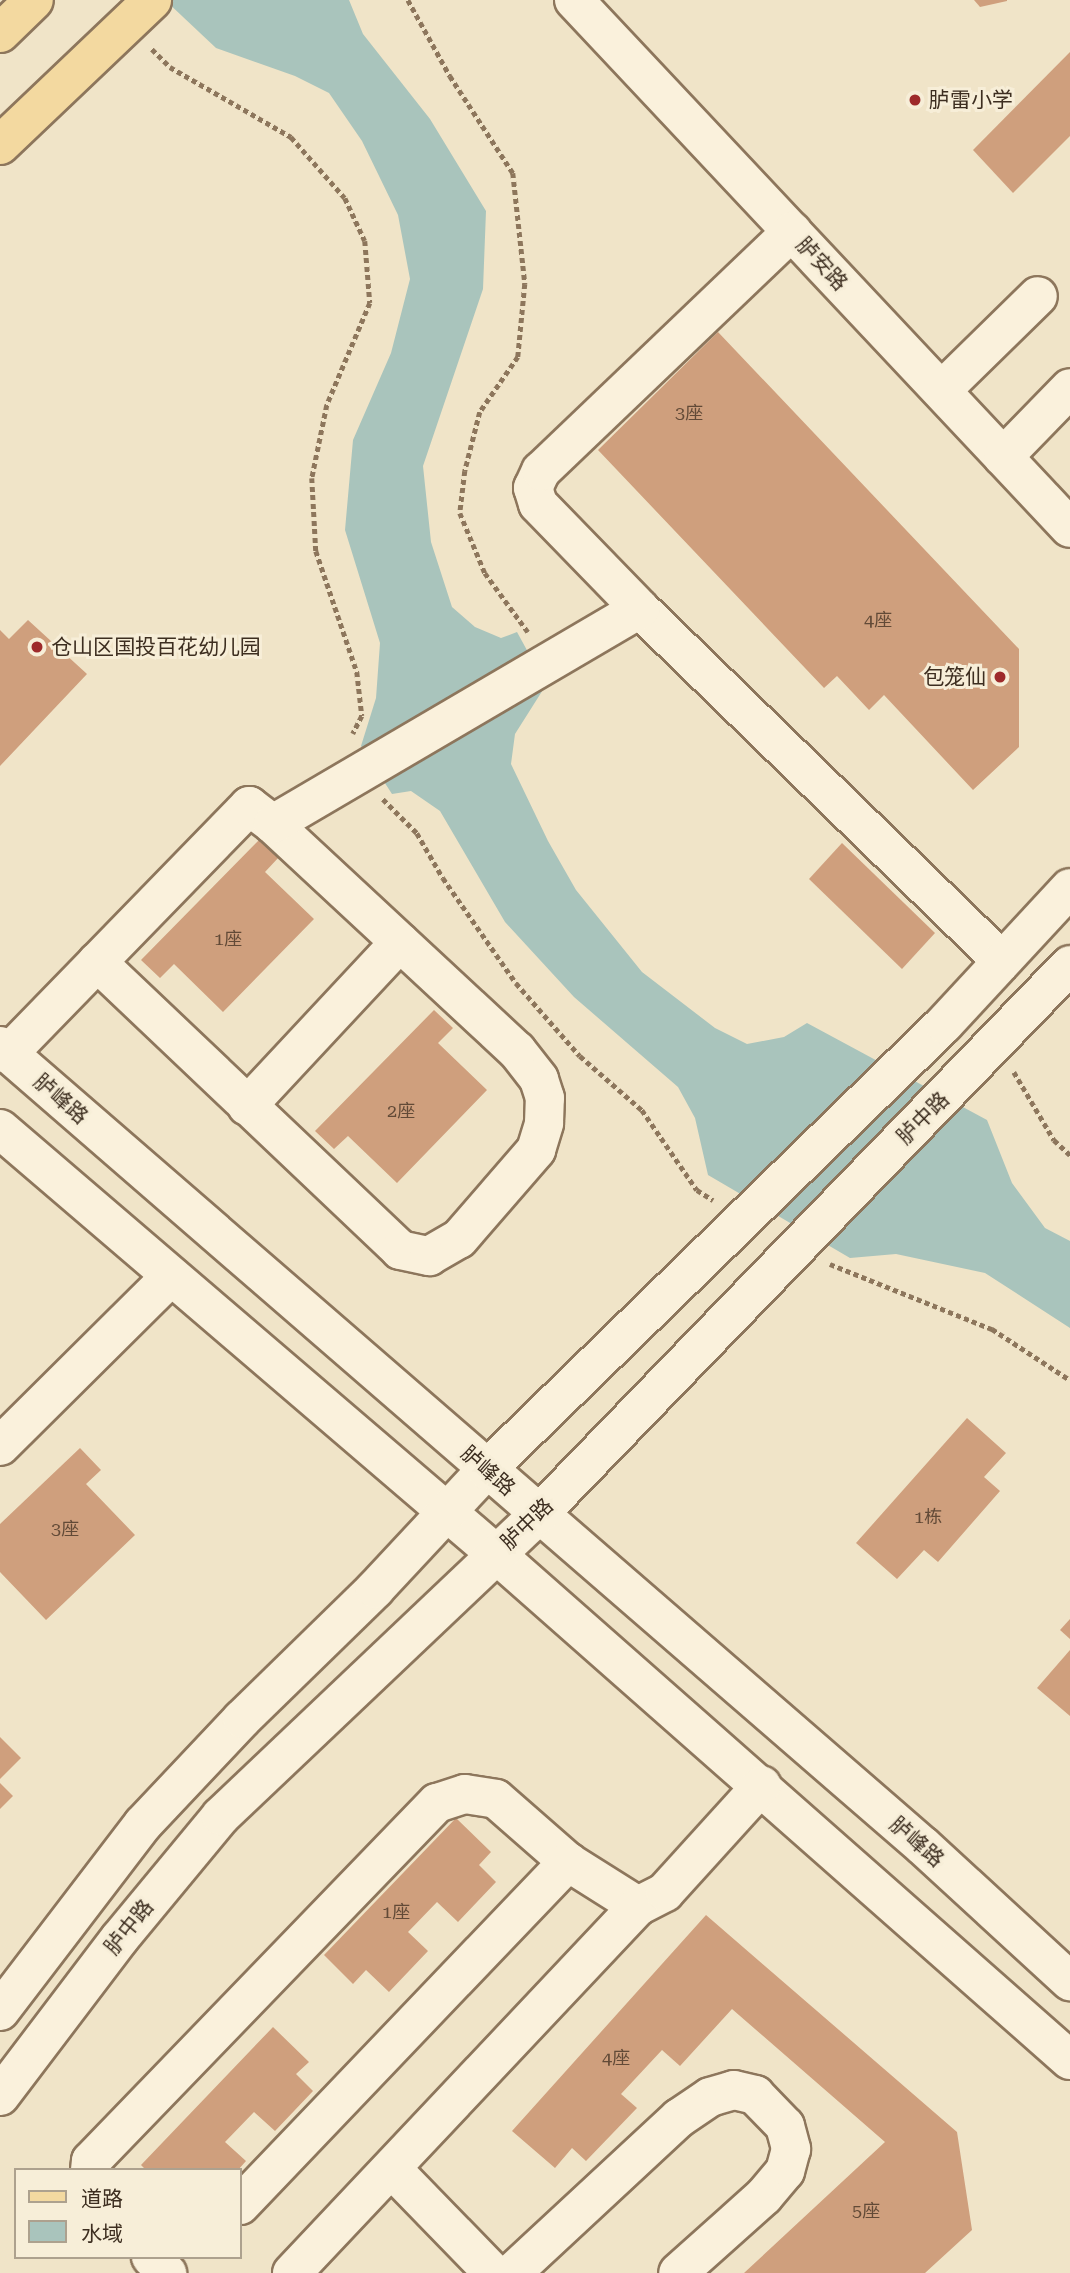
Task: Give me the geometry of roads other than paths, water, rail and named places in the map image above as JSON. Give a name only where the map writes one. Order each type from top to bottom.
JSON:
[{"type":"main road","points":[[0,33],[34,0]]},
{"type":"main road","points":[[0,145],[138,13]]},
{"type":"street","name":"胪安路","points":[[574,0],[1070,528]]},
{"type":"street","points":[[792,232],[541,471],[533,488],[538,505],[640,609],[1002,961]]},
{"type":"street","points":[[942,390],[1038,296]]},
{"type":"street","points":[[1003,457],[1070,388]]},
{"type":"street","points":[[273,824],[640,609]]},
{"type":"street","points":[[4,1050],[97,962],[249,806],[273,824],[517,1051],[539,1079],[545,1098],[544,1123],[536,1150],[459,1239],[429,1256],[400,1250],[97,962]]},
{"type":"street","points":[[0,2011],[143,1824],[486,1470],[927,1041],[1070,887]]},
{"type":"street","points":[[247,1106],[400,942]]},
{"type":"street","name":"胪中路","points":[[0,2096],[120,1938],[221,1816],[538,1515],[1070,965]]},
{"type":"street","name":"胪峰路","points":[[4,1050],[923,1846],[1070,1981]]},
{"type":"street","points":[[0,1129],[448,1512],[752,1777],[1070,2060]]},
{"type":"street","points":[[0,1446],[171,1276]]},
{"type":"street","points":[[292,2273],[393,2170],[638,1906],[648,1877],[752,1777]]},
{"type":"street","points":[[90,2168],[91,2161],[437,1802],[465,1794],[496,1798],[568,1862],[638,1906]]},
{"type":"street","points":[[242,2203],[568,1862]]},
{"type":"street","points":[[512,2273],[679,2118],[710,2097],[734,2090],[754,2095],[785,2126],[792,2149],[785,2171],[764,2196],[678,2273]]},
{"type":"street","points":[[393,2170],[494,2273]]},
{"type":"street","points":[[153,2259],[167,2273]]},
{"type":"street","points":[[174,2273],[187,2259]]},
{"type":"water","points":[[165,0],[349,0],[363,34],[430,119],[486,211],[483,289],[423,466],[431,542],[452,607],[475,627],[501,638],[517,632],[546,685],[515,734],[511,764],[548,841],[576,890],[642,972],[715,1028],[747,1044],[784,1037],[807,1023],[987,1120],[1012,1183],[1045,1228],[1070,1241],[1070,1328],[985,1273],[896,1254],[850,1258],[708,1175],[695,1118],[678,1087],[574,997],[505,922],[440,811],[411,791],[392,794],[361,746],[376,698],[380,643],[345,530],[353,440],[391,353],[410,279],[398,215],[362,141],[329,93],[295,76],[216,48]]},
{"type":"place","name":"胪雷小学","points":[[915,100]]},
{"type":"place","name":"仓山区国投百花幼儿园","points":[[37,647]]},
{"type":"place","name":"包笼仙","points":[[1000,677]]}]
